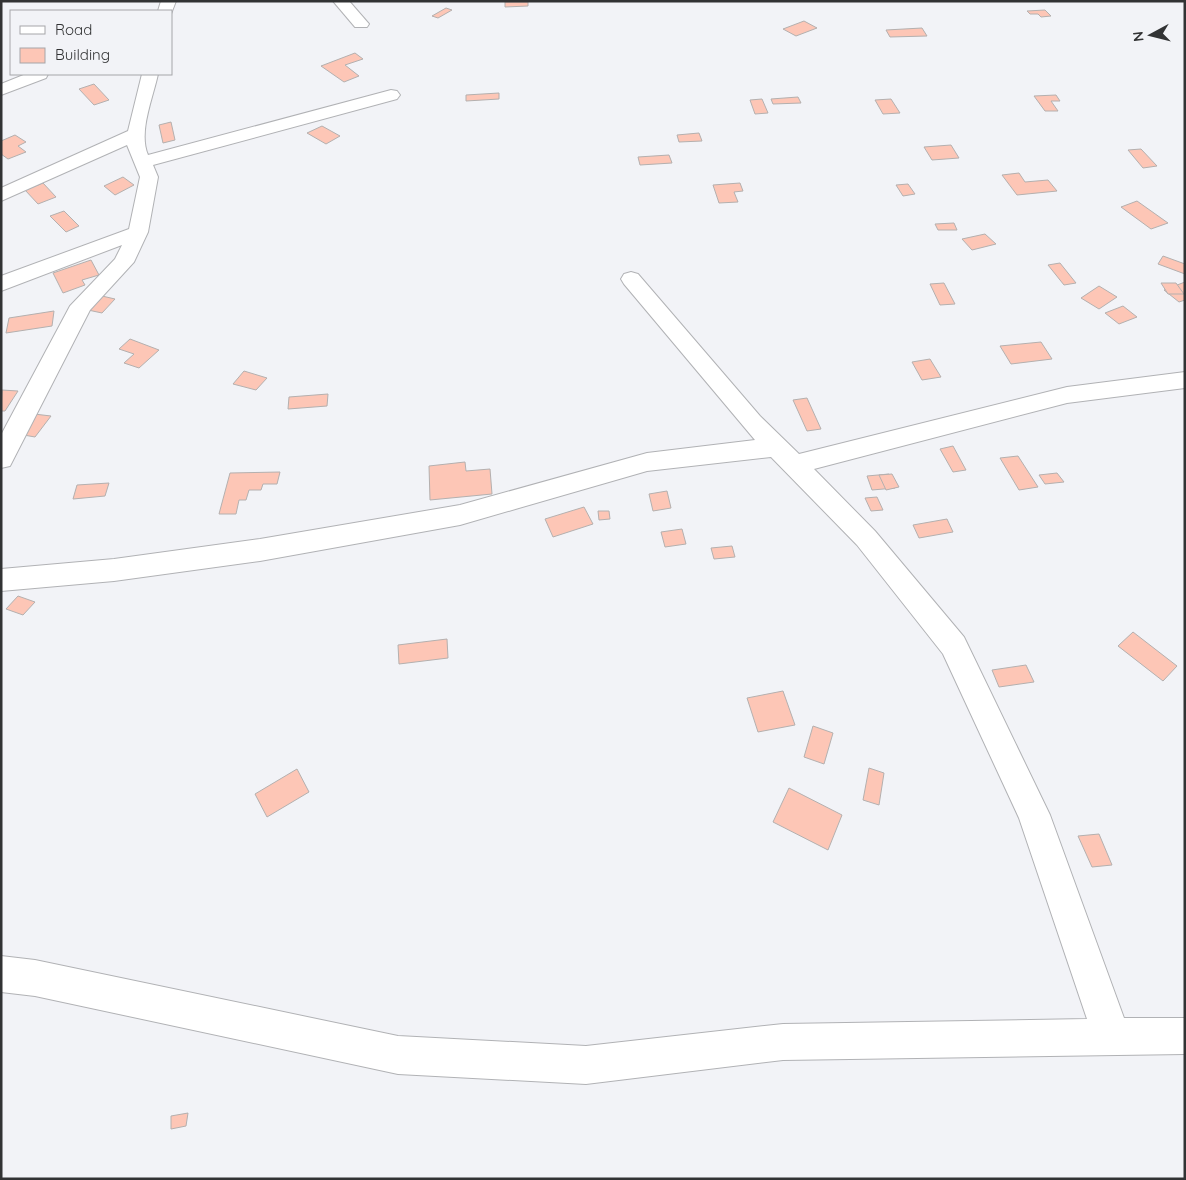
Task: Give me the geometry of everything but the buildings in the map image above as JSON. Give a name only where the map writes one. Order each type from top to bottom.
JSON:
[{"type":"street","points":[[340,1],[361,24]]},
{"type":"street","points":[[1,90],[38,75]]},
{"type":"street","points":[[3,450],[80,306],[124,262],[138,232],[149,177],[136,147],[136,134],[150,75]]},
{"type":"street","points":[[142,162],[391,95]]},
{"type":"street","points":[[1,195],[136,134]]},
{"type":"street","points":[[1,284],[138,232]]},
{"type":"street","points":[[631,280],[752,422],[866,538],[954,646],[1034,815],[1112,1037]]},
{"type":"street","points":[[1,580],[114,570],[260,550],[460,515],[647,462],[785,456],[1067,395],[1185,380]]},
{"type":"street","points":[[1,974],[35,978],[398,1055],[586,1065],[783,1042],[1185,1036]]}]
